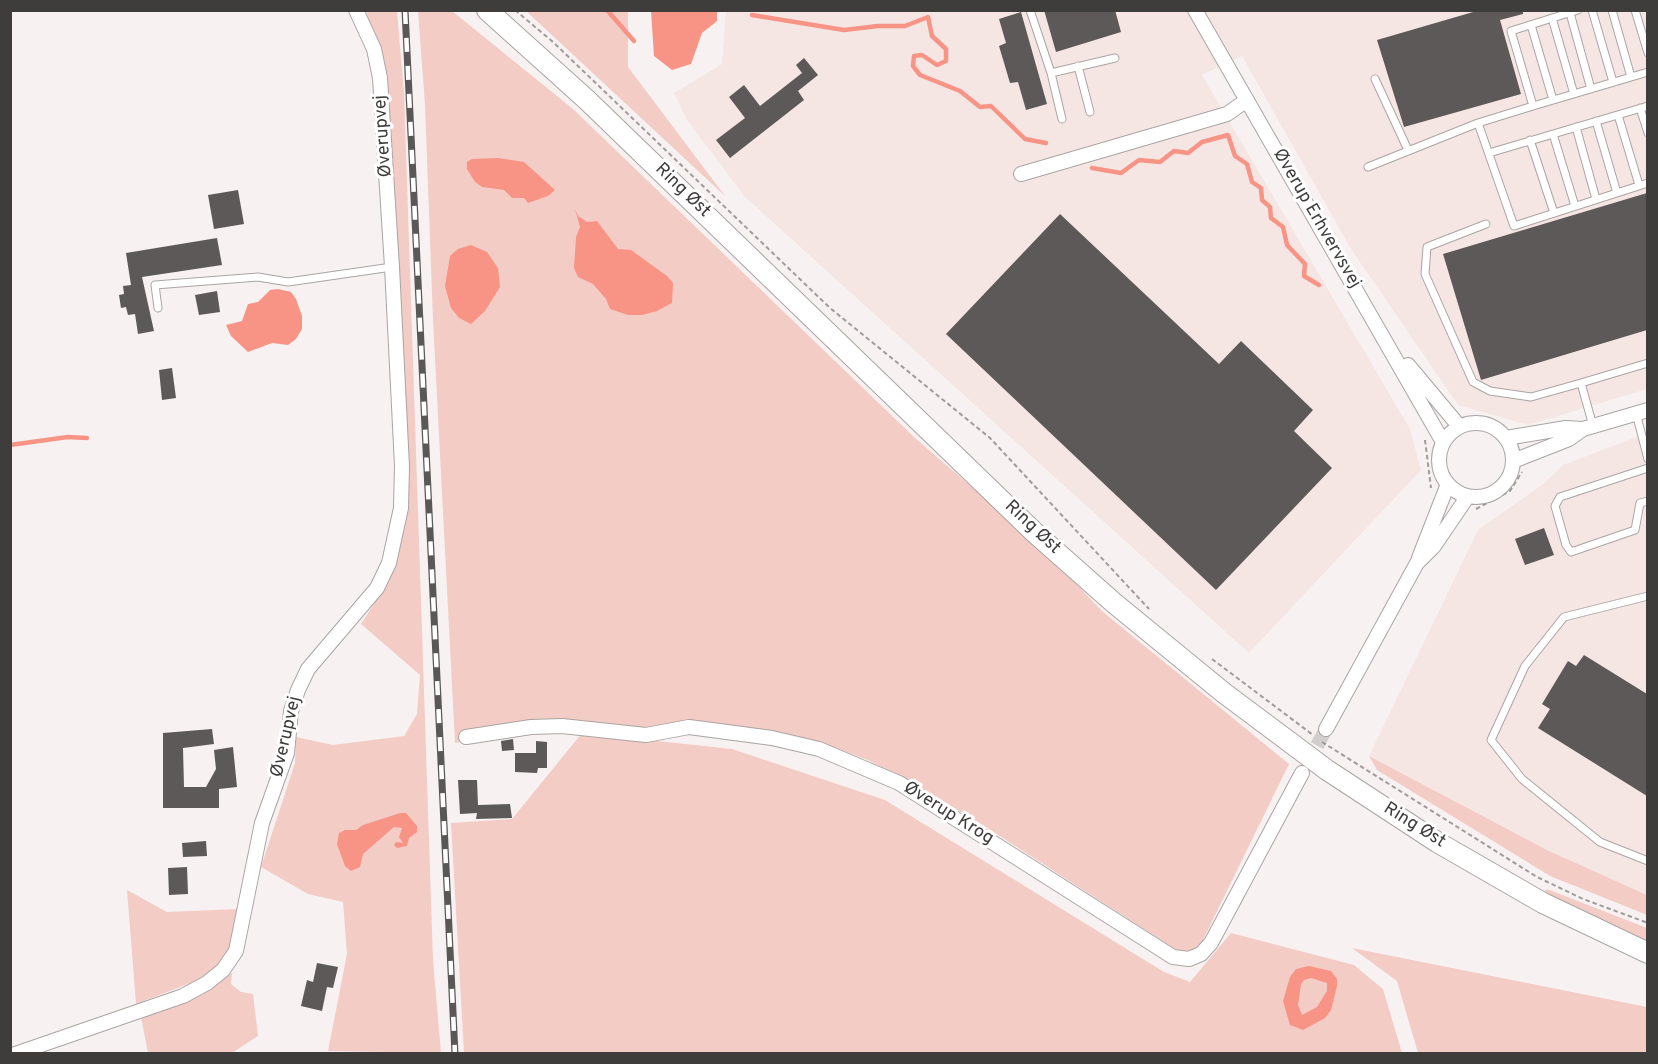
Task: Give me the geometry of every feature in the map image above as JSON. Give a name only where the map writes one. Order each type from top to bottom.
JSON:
[{"type":"main road","name":"Ring Øst","points":[[486,10],[587,100],[1035,533],[1114,603],[1224,693],[1327,770],[1437,842],[1543,903],[1647,953]]},
{"type":"street","name":"Øverupvej","points":[[15,1053],[183,996],[215,976],[236,951],[262,824],[286,753],[291,711],[298,690],[308,669],[377,588],[389,563],[401,508],[402,466],[392,267],[380,78],[374,49],[356,10]]},
{"type":"street","name":"Øverup Erhvervsvej","points":[[1195,10],[1443,442]]},
{"type":"street","points":[[1021,174],[1227,114],[1247,100]]},
{"type":"street","name":"Øverup Erhvervsvej","points":[[1385,338],[1459,426]]},
{"type":"street","points":[[1506,438],[1566,428],[1588,427],[1642,412]]},
{"type":"street","points":[[1469,423],[1489,425],[1506,438],[1513,461],[1510,474],[1503,485],[1487,495],[1468,496],[1448,484],[1439,464],[1443,442],[1459,426],[1469,423]]},
{"type":"street","points":[[1513,461],[1569,439],[1588,427]]},
{"type":"street","points":[[1326,729],[1418,563],[1448,484]]},
{"type":"street","points":[[1418,563],[1434,546],[1468,496]]},
{"type":"street","name":"Øverup Krog","points":[[466,737],[531,727],[562,726],[646,735],[689,727],[772,738],[819,749],[899,783],[1173,957],[1189,959],[1201,954],[1211,943],[1302,773]]},
{"type":"lane","points":[[1030,10],[1051,73],[1062,119]]},
{"type":"lane","points":[[1592,10],[1613,82]]},
{"type":"lane","points":[[1612,10],[1631,77]]},
{"type":"lane","points":[[1635,10],[1647,53]]},
{"type":"lane","points":[[1533,106],[1511,31],[1552,18],[1574,12],[1591,89]]},
{"type":"lane","points":[[1552,18],[1574,94]]},
{"type":"lane","points":[[1531,25],[1553,100]]},
{"type":"lane","points":[[1051,73],[1115,58]]},
{"type":"lane","points":[[1078,66],[1090,112]]},
{"type":"lane","points":[[1368,167],[1478,123],[1647,72]]},
{"type":"lane","points":[[1375,79],[1408,150]]},
{"type":"lane","points":[[1489,153],[1644,107],[1647,133]]},
{"type":"lane","points":[[1618,114],[1639,185]]},
{"type":"lane","points":[[1596,121],[1617,193]]},
{"type":"lane","points":[[1478,123],[1514,226],[1647,183]]},
{"type":"lane","points":[[1576,127],[1596,199]]},
{"type":"lane","points":[[1553,134],[1575,206]]},
{"type":"lane","points":[[1530,140],[1554,213]]},
{"type":"lane","points":[[1486,224],[1427,247],[1425,274],[1473,382],[1490,391],[1531,398],[1647,363]]},
{"type":"lane","points":[[158,308],[155,285],[258,277],[288,282],[392,267]]},
{"type":"lane","points":[[1581,383],[1588,427]]},
{"type":"lane","points":[[1642,412],[1647,459]]},
{"type":"lane","points":[[1647,468],[1560,497],[1555,506],[1566,545],[1571,552],[1635,530],[1640,503],[1647,501]]},
{"type":"lane","points":[[1647,596],[1564,617],[1525,666],[1491,740],[1522,779],[1600,842],[1647,861]]},
{"type":"path","points":[[515,10],[553,42],[830,308],[961,412],[990,438],[1151,611]]},
{"type":"path","points":[[1206,655],[1348,760],[1538,877],[1583,899],[1647,923]]},
{"type":"shaded area","points":[[366,11],[397,11],[404,92],[433,960],[441,1053],[328,1051],[347,954],[343,902],[308,894],[261,867],[295,763],[296,737],[333,745],[404,736],[417,714],[420,675],[361,624],[387,584],[407,510],[386,75]]},
{"type":"shaded area","points":[[418,11],[452,11],[573,109],[915,438],[1040,546],[1103,612],[1289,764],[1199,948],[1188,952],[1175,949],[978,822],[925,791],[868,760],[822,743],[564,723],[455,743],[433,320],[425,105]]},
{"type":"shaded area","points":[[526,11],[628,11],[628,67],[725,196]]},
{"type":"shaded area","points":[[651,11],[717,11],[717,21],[702,33],[691,64],[672,70],[654,56]]},
{"type":"shaded area","points":[[726,11],[1647,11],[1647,389],[1528,425],[1458,405],[1351,249],[1242,56],[1202,75],[1410,429],[1421,470],[1249,653],[745,197],[687,120],[674,93],[722,64]]},
{"type":"shaded area","points":[[498,158],[524,162],[555,190],[548,196],[528,203],[524,198],[512,198],[504,190],[482,187],[475,182],[467,169],[467,162],[472,159]]},
{"type":"shaded area","points":[[575,209],[578,216],[587,222],[597,221],[618,249],[631,250],[667,276],[673,283],[672,303],[657,311],[642,315],[628,315],[610,309],[606,299],[593,284],[578,277],[574,268],[576,237],[580,227]]},
{"type":"shaded area","points":[[471,245],[487,252],[498,268],[500,287],[485,311],[471,324],[459,318],[451,308],[445,286],[450,256],[458,249]]},
{"type":"shaded area","points":[[270,290],[291,292],[296,299],[302,316],[302,329],[296,339],[288,345],[272,343],[248,352],[231,336],[226,325],[242,321],[248,304],[258,302]]},
{"type":"shaded area","points":[[1647,433],[1647,895],[1547,850],[1369,756],[1478,530],[1543,484],[1563,465]]},
{"type":"shaded area","points":[[582,733],[732,749],[885,800],[1164,972],[1190,982],[1231,933],[1354,965],[1383,989],[1402,1053],[464,1053],[451,823],[512,819]]},
{"type":"shaded area","points":[[1369,756],[1547,850],[1647,895],[1647,915],[1550,876],[1377,770]]},
{"type":"shaded area","points":[[406,813],[417,826],[417,832],[409,838],[407,846],[397,848],[394,845],[396,842],[403,843],[399,837],[402,828],[394,827],[363,854],[360,867],[351,871],[345,866],[337,844],[339,833],[345,830],[356,830],[363,825]]},
{"type":"shaded area","points":[[1547,889],[1647,928],[1647,942],[1543,892]]},
{"type":"shaded area","points":[[127,890],[167,912],[238,909],[230,947],[215,968],[201,979],[136,1004]]},
{"type":"shaded area","points":[[1352,948],[1647,1007],[1647,1053],[1418,1053],[1397,981]]},
{"type":"shaded area","points":[[1309,966],[1331,971],[1337,979],[1331,1010],[1325,1018],[1303,1030],[1290,1025],[1283,1001],[1290,977],[1296,969]],"holes":[[[1311,978],[1327,983],[1327,991],[1317,1007],[1302,1015],[1298,1005],[1301,984],[1304,980]]]},
{"type":"shaded area","points":[[232,973],[231,984],[241,992],[253,994],[258,1036],[232,1053],[148,1053],[141,1017],[186,1002]]},
{"type":"building","points":[[1044,10],[1115,10],[1121,32],[1056,52]]},
{"type":"building","points":[[1480,10],[1523,10],[1523,14],[1500,20],[1521,94],[1404,127],[1377,40]]},
{"type":"building","points":[[1021,12],[1047,104],[1026,110],[1018,82],[1010,83],[999,46],[1006,43],[999,19]]},
{"type":"building","points":[[804,58],[818,75],[798,91],[804,100],[730,158],[716,140],[745,118],[729,97],[744,85],[760,106],[802,73],[796,65]]},
{"type":"building","points":[[238,190],[244,224],[214,229],[208,195]]},
{"type":"building","points":[[1647,193],[1647,330],[1481,380],[1443,254]]},
{"type":"building","points":[[1060,214],[1219,364],[1241,341],[1313,410],[1294,431],[1332,468],[1216,590],[946,334]]},
{"type":"building","points":[[217,238],[222,265],[142,277],[154,331],[138,334],[135,314],[128,315],[126,307],[121,308],[119,295],[124,294],[123,286],[131,285],[126,253]]},
{"type":"building","points":[[217,291],[220,312],[199,315],[195,295]]},
{"type":"building","points":[[172,368],[176,398],[162,400],[159,370]]},
{"type":"building","points":[[1544,528],[1554,555],[1525,565],[1515,539]]},
{"type":"building","points":[[1584,655],[1647,694],[1647,796],[1538,728],[1550,709],[1542,704],[1568,661],[1576,666]]},
{"type":"building","points":[[212,729],[214,744],[183,748],[184,787],[206,787],[216,769],[214,750],[233,747],[237,787],[219,789],[219,808],[163,808],[163,733]]},
{"type":"building","points":[[513,739],[514,750],[502,751],[501,741]]},
{"type":"building","points":[[536,741],[547,742],[547,768],[538,768],[537,773],[515,772],[515,753],[536,753]]},
{"type":"building","points":[[458,780],[477,780],[478,805],[510,804],[512,818],[476,819],[477,813],[460,814]]},
{"type":"building","points":[[206,841],[207,856],[183,857],[182,843]]},
{"type":"building","points":[[187,867],[188,894],[169,895],[168,868]]},
{"type":"building","points":[[317,963],[338,967],[333,988],[327,987],[322,1011],[301,1006],[307,980],[313,982]]},
{"type":"waterway","points":[[607,10],[634,41]]},
{"type":"waterway","points":[[752,15],[844,30],[905,26],[928,17],[932,36],[946,49],[946,61],[937,65],[922,55],[914,56],[913,66],[920,75],[960,91],[980,107],[991,106],[1025,139],[1046,143]]},
{"type":"waterway","points":[[1092,168],[1121,173],[1139,160],[1160,162],[1174,151],[1188,153],[1202,142],[1228,135],[1235,156],[1247,164],[1252,182],[1261,188],[1262,200],[1270,207],[1271,218],[1283,227],[1287,245],[1305,264],[1304,276],[1319,285]]},
{"type":"waterway","points":[[10,445],[68,437],[87,438]]},
{"type":"tunnel","points":[[1307,764],[1326,729]]},
{"type":"railway","points":[[405,10],[455,1054]]}]
